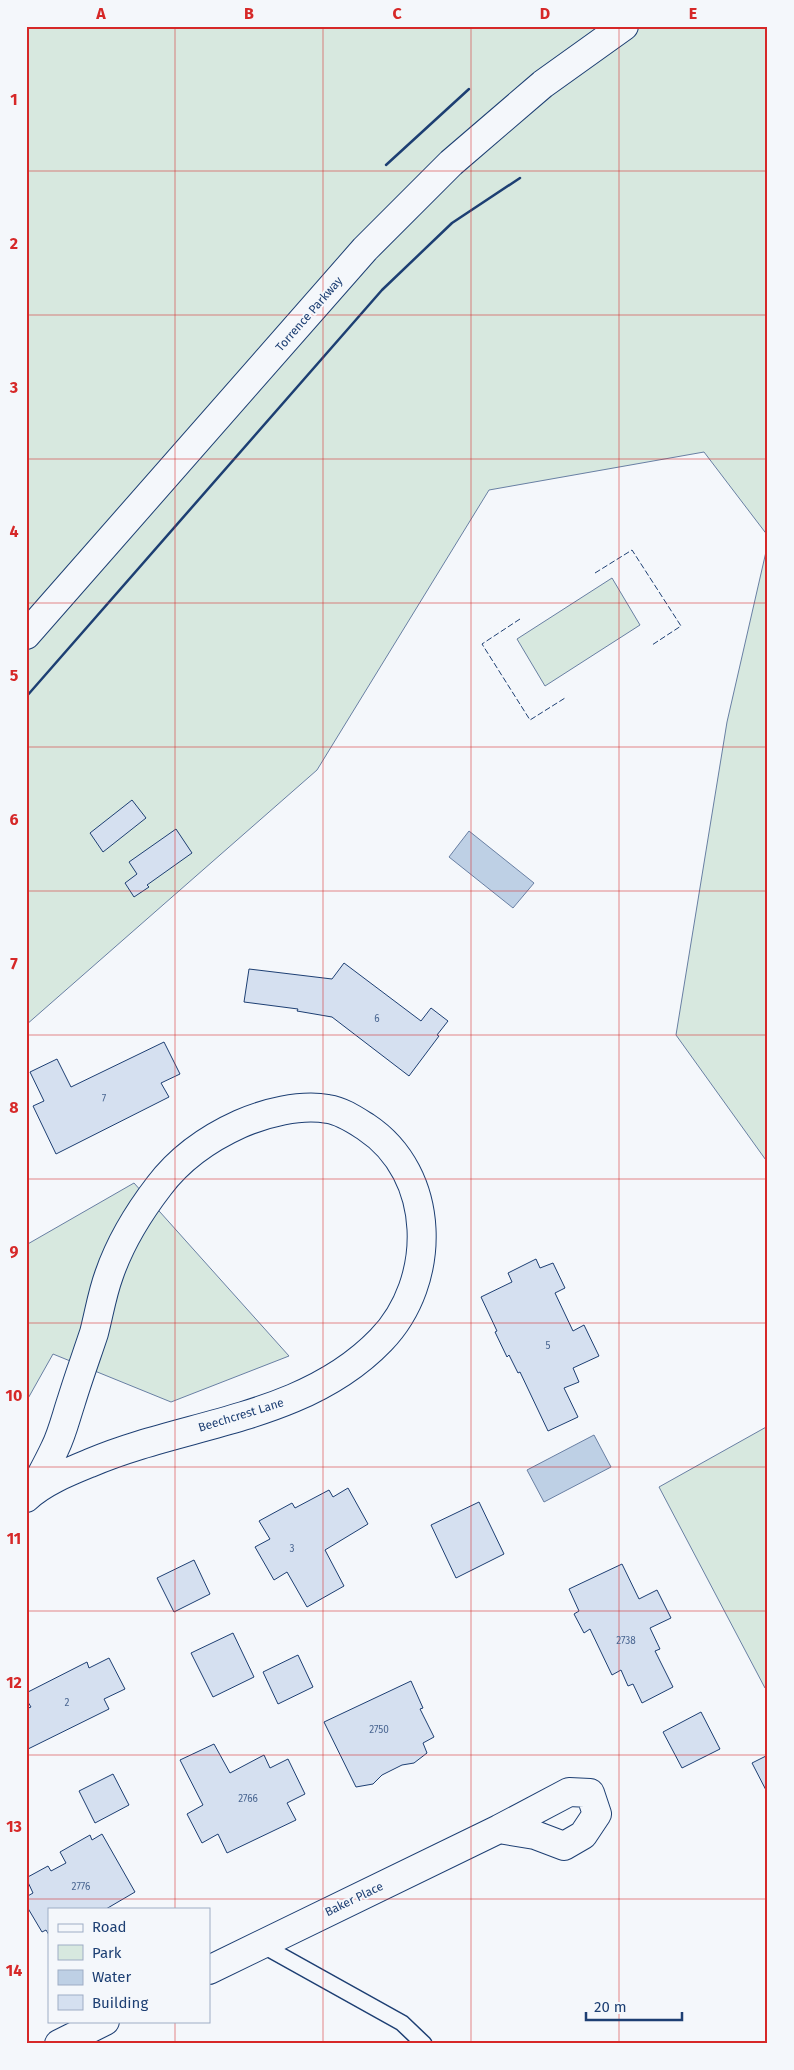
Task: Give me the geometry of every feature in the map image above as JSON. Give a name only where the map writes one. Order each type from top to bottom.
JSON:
[{"type":"street","name":"Torrence Parkway","points":[[26,635],[365,249],[451,163],[543,84],[624,26]]},
{"type":"street","name":"Beechcrest Lane","points":[[300,1109],[330,1109],[354,1119],[376,1134],[392,1149],[409,1174],[418,1199],[422,1229],[421,1259],[413,1288],[400,1315],[382,1339],[358,1360],[319,1386],[275,1406],[120,1450],[70,1472],[30,1495],[56,1446],[94,1332],[109,1274],[127,1234],[160,1185],[180,1162],[215,1135],[256,1117],[300,1109]]},
{"type":"street","name":"Baker Place","points":[[210,1970],[499,1829]]},
{"type":"street","points":[[59,2044],[103,2022]]},
{"type":"lane","points":[[262,1944],[402,2023],[424,2044]]},
{"type":"green space","points":[[26,26],[768,26],[768,536],[704,452],[489,490],[317,770],[26,1025]]},
{"type":"green space","points":[[768,543],[768,1163],[676,1035],[727,722]]},
{"type":"green space","points":[[612,578],[640,625],[545,686],[517,639]]},
{"type":"green space","points":[[134,1183],[289,1356],[171,1402],[53,1354],[26,1402],[26,1245]]},
{"type":"green space","points":[[768,1426],[768,1688],[765,1688],[659,1487]]},
{"type":"water","points":[[469,831],[534,883],[513,908],[449,857]]},
{"type":"water","points":[[594,1435],[611,1467],[544,1502],[527,1470]]},
{"type":"building","points":[[132,800],[146,818],[103,852],[90,833]]},
{"type":"building","points":[[176,829],[192,853],[147,885],[149,887],[134,897],[125,883],[137,874],[129,862]]},
{"type":"building","points":[[344,963],[421,1021],[431,1008],[448,1021],[409,1076],[332,1017],[297,1011],[298,1009],[244,1002],[249,969],[332,979]]},
{"type":"building","points":[[164,1042],[180,1074],[161,1083],[169,1097],[56,1154],[33,1106],[44,1101],[30,1072],[57,1059],[71,1087]]},
{"type":"building","points":[[536,1259],[540,1268],[553,1263],[565,1288],[555,1293],[573,1331],[584,1325],[599,1356],[573,1368],[579,1382],[564,1388],[578,1417],[548,1431],[520,1372],[518,1373],[509,1355],[507,1357],[481,1297],[512,1282],[508,1273]]},
{"type":"building","points":[[348,1488],[368,1524],[325,1550],[344,1586],[307,1607],[287,1572],[274,1580],[255,1547],[270,1539],[259,1521],[292,1503],[295,1508],[329,1490],[333,1497]]},
{"type":"building","points":[[479,1502],[504,1554],[456,1578],[431,1525]]},
{"type":"building","points":[[194,1560],[210,1594],[174,1612],[157,1578]]},
{"type":"building","points":[[622,1564],[639,1599],[657,1590],[671,1618],[650,1628],[660,1649],[655,1651],[673,1687],[642,1703],[633,1684],[628,1686],[621,1670],[612,1675],[590,1629],[584,1633],[574,1614],[579,1611],[569,1589]]},
{"type":"building","points":[[233,1633],[254,1677],[213,1697],[191,1653]]},
{"type":"building","points":[[298,1655],[313,1687],[278,1704],[263,1672]]},
{"type":"building","points":[[109,1658],[125,1689],[104,1699],[109,1709],[26,1750],[26,1709],[31,1707],[26,1699],[26,1693],[87,1662],[89,1668]]},
{"type":"building","points":[[411,1681],[423,1708],[420,1709],[434,1737],[423,1743],[427,1753],[414,1763],[402,1765],[382,1775],[373,1784],[356,1787],[324,1722]]},
{"type":"building","points":[[701,1712],[720,1749],[682,1768],[663,1732]]},
{"type":"building","points":[[214,1744],[230,1773],[264,1755],[270,1768],[288,1759],[305,1794],[287,1803],[296,1820],[227,1853],[218,1834],[202,1843],[187,1814],[203,1805],[180,1760]]},
{"type":"building","points":[[768,1755],[768,1794],[752,1763]]},
{"type":"building","points":[[113,1774],[129,1805],[95,1823],[79,1791]]},
{"type":"building","points":[[102,1834],[135,1892],[108,1908],[48,1908],[48,1933],[46,1930],[42,1932],[26,1905],[26,1897],[33,1893],[26,1878],[48,1866],[51,1871],[66,1863],[60,1852],[90,1835],[92,1840]]},
{"type":"fence","points":[[595,573],[632,550],[681,626],[652,645]]},
{"type":"fence","points":[[520,619],[482,644],[530,720],[565,698]]},
{"type":"wall","points":[[386,165],[469,89]]},
{"type":"wall","points":[[26,697],[382,290],[452,223],[520,178]]}]
